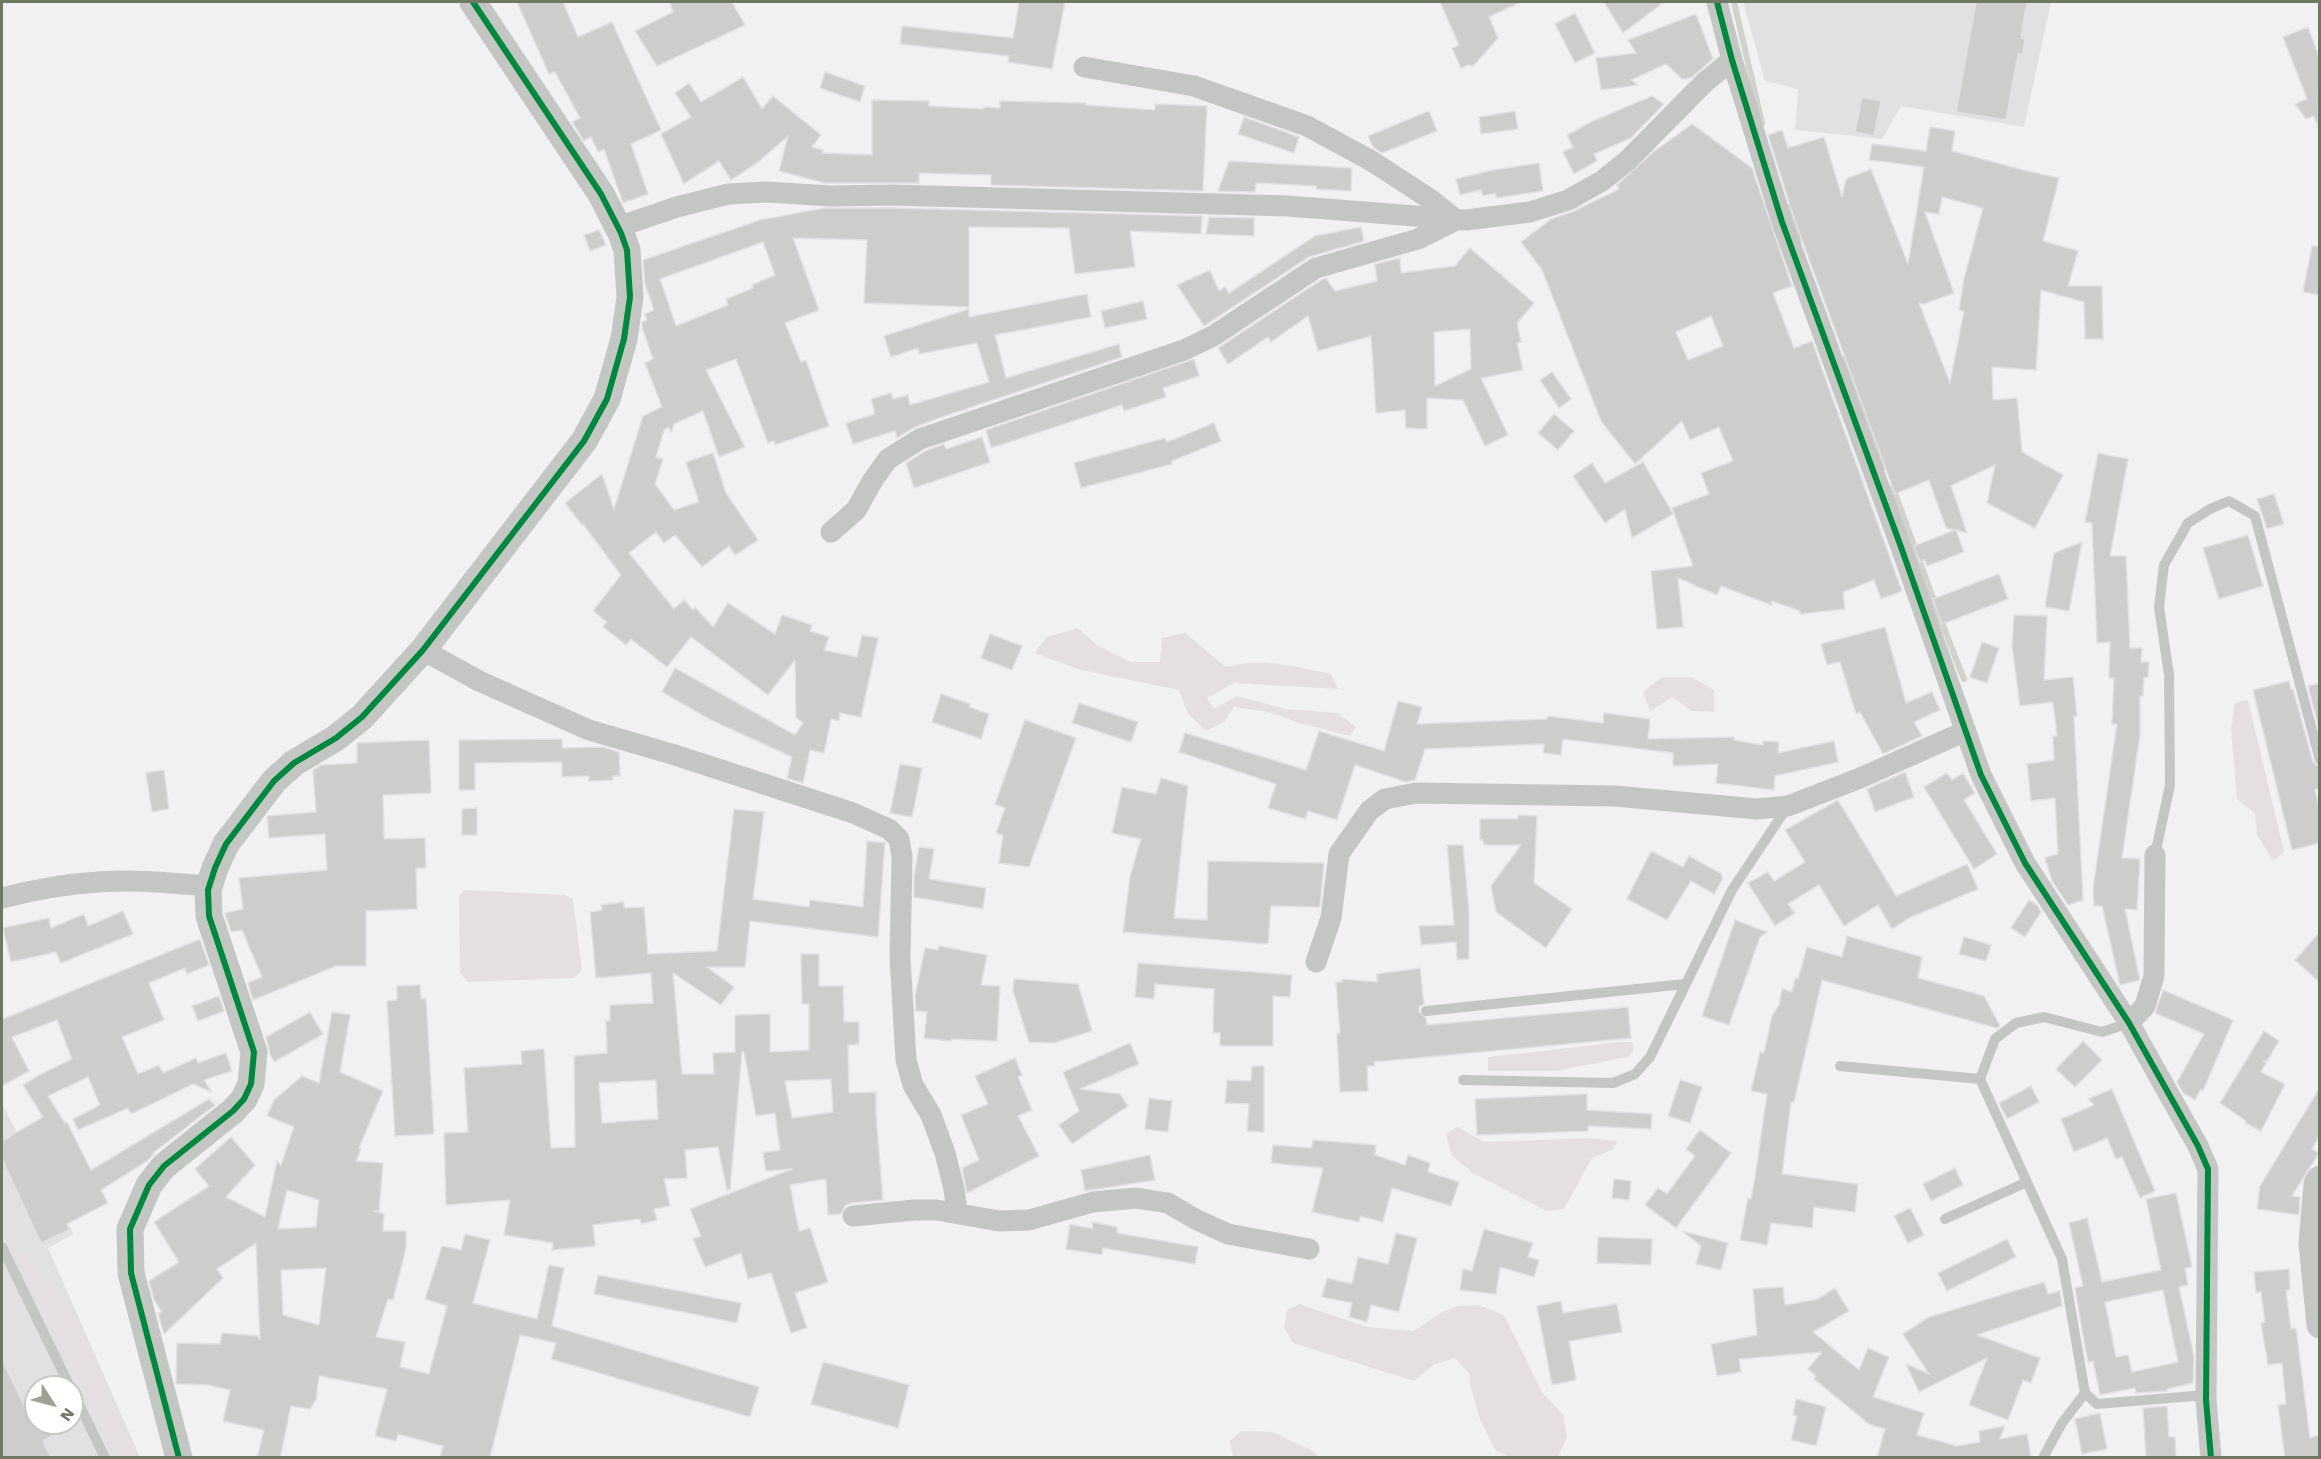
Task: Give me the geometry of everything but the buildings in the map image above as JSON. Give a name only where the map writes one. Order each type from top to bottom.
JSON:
[{"type":"street","points":[[179,1458],[131,1273],[130,1229],[149,1185],[164,1166],[233,1111],[244,1099],[251,1084],[254,1052],[208,916],[209,886],[226,844],[274,782],[294,763],[336,738],[362,717],[423,650],[584,441],[607,399],[624,339],[630,297],[627,250],[618,227],[601,194],[473,2]]},
{"type":"street","points":[[1717,2],[1732,60],[1782,222],[1982,775],[2025,863],[2129,1023],[2198,1146],[2208,1169],[2206,1395],[2211,1458]]},
{"type":"street","points":[[618,227],[677,207],[728,194],[766,192],[831,196],[893,195],[1288,206],[1456,220],[1530,212],[1568,200],[1602,181],[1628,160],[1705,82],[1732,60]]},
{"type":"street","points":[[1084,67],[1194,86],[1307,126],[1370,160],[1430,199],[1456,220]]},
{"type":"street","points":[[831,532],[856,510],[888,459],[920,439],[1184,350],[1214,336],[1316,268],[1418,239],[1456,220]]},
{"type":"street","points":[[423,650],[479,681],[589,730],[675,755],[853,813],[889,829],[899,839],[902,857],[900,957],[906,1060],[913,1085],[931,1115],[945,1153],[957,1213]]},
{"type":"street","points":[[1316,962],[1331,918],[1339,854],[1369,811],[1385,799],[1416,794],[1604,796],[1757,809],[1788,806],[1860,778],[1966,731]]},
{"type":"street","points":[[2129,1023],[2145,1006],[2154,976],[2155,855]]},
{"type":"street","points":[[2,898],[36,890],[98,882],[158,882],[209,886]]},
{"type":"street","points":[[2319,1179],[2312,1243],[2319,1325]]},
{"type":"street","points":[[853,1216],[937,1210],[999,1221],[1029,1220],[1093,1202],[1136,1198],[1168,1203],[1195,1219],[1228,1234],[1309,1249]]},
{"type":"lane","points":[[2155,855],[2170,785],[2169,675],[2160,627],[2159,607],[2164,565],[2188,523],[2210,509],[2229,501],[2255,516],[2319,760]]},
{"type":"lane","points":[[1463,1080],[1613,1083],[1635,1074],[1650,1057],[1732,890],[1788,806]]},
{"type":"lane","points":[[1426,1011],[1685,984]]},
{"type":"lane","points":[[2129,1023],[2102,1032],[2044,1017],[2016,1023],[1995,1039],[1980,1080],[2061,1259],[2085,1393],[2097,1404],[2206,1395]]},
{"type":"lane","points":[[1840,1066],[1980,1080]]},
{"type":"lane","points":[[1945,1220],[2027,1182]]},
{"type":"lane","points":[[2,1247],[5,1262],[64,1375]]},
{"type":"lane","points":[[2044,1456],[2062,1422],[2085,1393]]},
{"type":"lane","points":[[84,1415],[105,1458]]},
{"type":"shaded area","points":[[1743,2],[2051,2],[2024,127],[1901,106],[1882,139],[1795,130],[1798,89],[1765,81]]},
{"type":"shaded area","points":[[1078,628],[1097,645],[1131,662],[1160,662],[1162,638],[1185,633],[1226,667],[1265,663],[1331,674],[1338,689],[1234,683],[1207,698],[1214,709],[1237,696],[1285,709],[1338,713],[1356,727],[1350,736],[1299,723],[1269,712],[1234,707],[1224,722],[1206,731],[1188,714],[1179,690],[1081,670],[1034,653],[1047,637]]},
{"type":"shaded area","points":[[1662,677],[1691,677],[1714,690],[1714,712],[1692,711],[1672,697],[1650,711],[1643,692]]},
{"type":"shaded area","points":[[2248,700],[2284,852],[2273,861],[2257,835],[2255,813],[2237,799],[2231,730],[2235,703]]},
{"type":"shaded area","points":[[464,890],[565,895],[573,899],[582,970],[573,978],[468,982],[460,973],[459,897]]},
{"type":"shaded area","points":[[1633,1042],[1633,1051],[1628,1057],[1556,1071],[1488,1071],[1488,1057]]},
{"type":"shaded area","points":[[2,1104],[27,1152],[35,1148],[73,1234],[48,1248],[140,1457],[2,1457]]},
{"type":"shaded area","points":[[1457,1127],[1485,1142],[1588,1138],[1617,1141],[1614,1149],[1592,1158],[1564,1209],[1547,1211],[1473,1173],[1452,1156],[1446,1134]]},
{"type":"shaded area","points":[[24,1251],[69,1308],[138,1457],[116,1457],[84,1393],[84,1375],[75,1375],[17,1260]]},
{"type":"shaded area","points":[[1299,1304],[1368,1327],[1414,1331],[1442,1312],[1458,1306],[1479,1305],[1504,1315],[1542,1392],[1563,1415],[1567,1437],[1558,1457],[1510,1457],[1495,1450],[1479,1417],[1470,1384],[1470,1375],[1455,1358],[1435,1364],[1414,1381],[1293,1343],[1284,1327],[1287,1310]]},
{"type":"shaded area","points":[[1241,1431],[1272,1432],[1315,1452],[1317,1457],[1233,1457],[1230,1441]]},
{"type":"waterway","points":[[1734,2],[1762,123]]},
{"type":"waterway","points":[[1788,207],[1800,240]]},
{"type":"waterway","points":[[1843,359],[1885,467]]},
{"type":"waterway","points":[[1893,488],[1964,679]]},
{"type":"cycle path","points":[[179,1458],[131,1273],[130,1229],[149,1185],[164,1166],[233,1111],[244,1099],[251,1084],[254,1052],[209,916],[208,890],[215,868],[226,844],[274,781],[294,763],[336,738],[362,717],[423,650],[584,441],[607,399],[624,339],[630,297],[627,250],[621,233],[601,194],[473,2]]},
{"type":"cycle path","points":[[1717,2],[1732,60],[1782,222],[1901,547],[1981,775],[2025,863],[2129,1023],[2198,1146],[2208,1169],[2206,1400],[2211,1458]]}]
